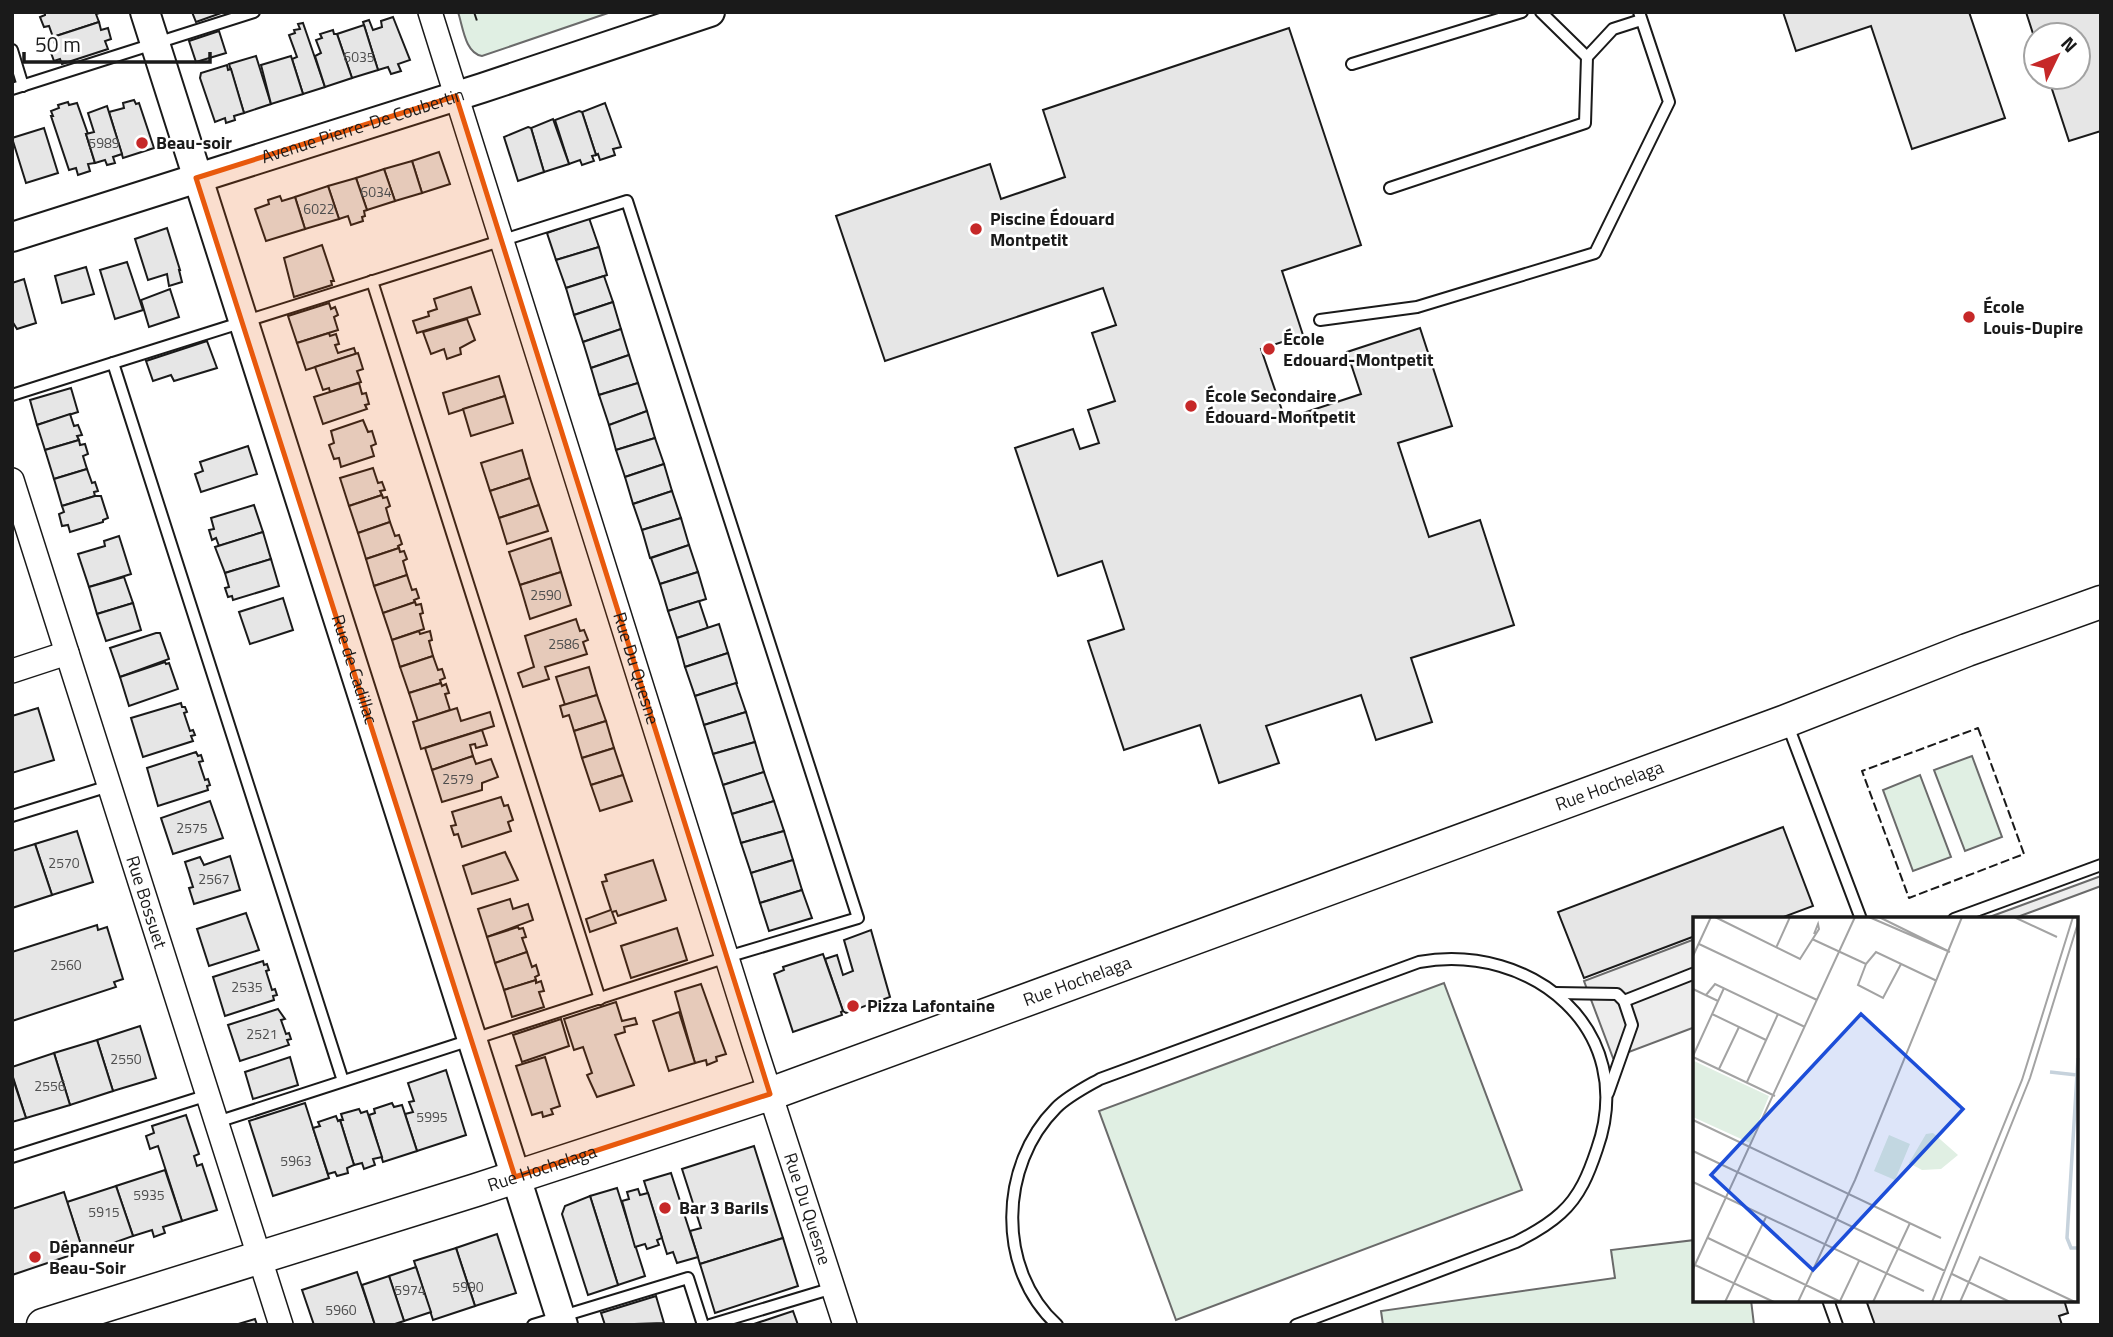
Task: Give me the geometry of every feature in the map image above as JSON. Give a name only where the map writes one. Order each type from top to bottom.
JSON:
[{"type":"main road","name":"Rue Hochelaga","points":[[43,1325],[770,1094],[1786,721],[2101,601]]},
{"type":"street","name":"Rue de Cadillac","points":[[145,12],[561,1320]]},
{"type":"street","name":"Rue Du Quesne","points":[[430,12],[845,1325]]},
{"type":"street","name":"Avenue Pierre-De Coubertin","points":[[12,237],[710,12]]},
{"type":"street","name":"Rue Bossuet","points":[[12,480],[281,1325]]},
{"type":"street","points":[[12,671],[67,653]]},
{"type":"lane","points":[[12,50],[18,87],[254,12]]},
{"type":"lane","points":[[1352,64],[1522,12]]},
{"type":"lane","points":[[1541,12],[1587,57]]},
{"type":"lane","points":[[1320,320],[1417,307],[1595,253],[1669,102],[1640,16],[1614,29],[1587,57],[1585,123],[1390,188]]},
{"type":"lane","points":[[12,395],[627,201],[858,918],[727,957],[216,1122]]},
{"type":"lane","points":[[372,281],[600,999]]},
{"type":"lane","points":[[113,363],[343,1081]]},
{"type":"lane","points":[[1786,721],[1860,917]]},
{"type":"lane","points":[[12,816],[110,786]]},
{"type":"lane","points":[[1959,917],[2101,865]]},
{"type":"lane","points":[[1056,1325],[1036,1300],[1024,1276],[1016,1251],[1012,1198],[1027,1147],[1057,1106],[1078,1092],[1100,1079],[1419,962],[1441,958],[1489,962],[1534,980],[1555,993],[1572,1008],[1587,1028],[1600,1054],[1605,1078],[1606,1101],[1602,1136],[1580,1191],[1562,1212],[1541,1229],[1516,1242],[1296,1325]]},
{"type":"lane","points":[[1624,1001],[1693,974]]},
{"type":"lane","points":[[1555,993],[1617,995],[1624,1001],[1632,1025],[1606,1101]]},
{"type":"lane","points":[[12,1157],[208,1095]]},
{"type":"lane","points":[[533,1325],[561,1320],[688,1278],[703,1325]]},
{"type":"lane","points":[[710,1325],[833,1288]]},
{"type":"lane","points":[[1829,1302],[1837,1325]]},
{"type":"highlighted area","points":[[456,96],[770,1094],[515,1177],[196,178]]},
{"type":"green space","points":[[458,12],[611,12],[482,56],[476,54],[468,45]]},
{"type":"green space","points":[[1972,756],[2002,837],[1965,851],[1934,770]]},
{"type":"green space","points":[[1920,775],[1951,857],[1913,871],[1883,790]]},
{"type":"green space","points":[[1444,983],[1522,1190],[1176,1320],[1099,1111]]},
{"type":"green space","points":[[1693,1240],[1693,1302],[1751,1302],[1754,1325],[1383,1325],[1381,1311],[1615,1278],[1611,1250]]},
{"type":"shaded area","points":[[2101,876],[2101,886],[2017,917],[1989,917]]},
{"type":"shaded area","points":[[1693,940],[1693,1028],[1613,1058],[1584,981]]},
{"type":"building","points":[[45,12],[103,12],[96,14],[99,22],[53,37],[49,26],[44,27],[40,17],[45,15]]},
{"type":"building","points":[[192,12],[224,12],[196,22]]},
{"type":"building","points":[[1783,12],[1969,12],[2005,118],[1912,149],[1871,26],[1796,51]]},
{"type":"building","points":[[2026,12],[2101,12],[2101,131],[2069,141],[2053,91],[2092,91],[2092,21],[2029,21]]},
{"type":"building","points":[[393,17],[410,60],[398,64],[401,71],[391,74],[388,67],[378,70],[363,22],[369,20],[373,30],[382,27],[381,21]]},
{"type":"building","points":[[99,22],[101,30],[108,28],[111,39],[105,41],[108,49],[62,64],[60,59],[54,61],[50,50],[56,48],[53,37]]},
{"type":"building","points":[[303,23],[325,87],[303,94],[292,59],[297,57],[289,35],[300,29],[298,24]]},
{"type":"building","points":[[364,25],[378,70],[352,78],[337,34]]},
{"type":"building","name":"École Secondaire Édouard-Montpetit","points":[[1289,28],[1361,245],[1282,271],[1303,335],[1261,349],[1285,419],[1361,394],[1347,352],[1420,328],[1452,426],[1398,443],[1429,537],[1480,520],[1514,625],[1411,658],[1432,722],[1376,740],[1361,695],[1266,726],[1279,763],[1219,783],[1200,725],[1124,750],[1088,641],[1124,629],[1102,561],[1058,576],[1015,448],[1073,429],[1080,449],[1099,443],[1088,410],[1115,401],[1092,333],[1116,325],[1103,288],[885,361],[836,216],[990,164],[1001,199],[1065,177],[1043,110]]},
{"type":"building","points":[[333,30],[334,34],[337,34],[352,78],[325,87],[315,56],[321,53],[316,40],[322,38],[320,34]]},
{"type":"building","points":[[219,31],[226,53],[196,62],[189,41]]},
{"type":"building","points":[[256,56],[271,104],[244,113],[229,64]]},
{"type":"building","points":[[291,56],[303,94],[271,104],[261,65]]},
{"type":"building","points":[[227,65],[228,70],[231,69],[244,113],[234,116],[235,120],[226,123],[225,118],[215,122],[200,78],[201,73]]},
{"type":"building","points":[[134,100],[136,104],[139,103],[154,148],[123,158],[109,112],[124,108],[123,103]]},
{"type":"building","points":[[68,102],[69,105],[77,103],[95,163],[88,164],[90,171],[78,175],[76,168],[69,170],[51,116],[51,111],[59,108],[58,105]]},
{"type":"building","points":[[605,103],[621,147],[613,149],[615,155],[600,160],[582,112]]},
{"type":"building","points":[[107,106],[122,154],[113,157],[115,163],[107,165],[105,160],[95,163],[86,134],[94,132],[88,113]]},
{"type":"building","points":[[582,112],[596,155],[592,156],[594,161],[582,165],[580,160],[569,164],[555,120]]},
{"type":"building","points":[[553,119],[569,164],[544,172],[531,128]]},
{"type":"building","points":[[44,128],[58,173],[26,183],[12,138]]},
{"type":"building","points":[[531,128],[544,172],[518,181],[504,137]]},
{"type":"building","points":[[439,152],[450,184],[422,193],[412,161]]},
{"type":"building","points":[[412,161],[422,193],[395,201],[384,169]]},
{"type":"building","points":[[384,169],[395,201],[367,210],[356,178]]},
{"type":"building","points":[[356,178],[367,210],[364,211],[363,221],[351,225],[348,216],[339,219],[328,186]]},
{"type":"building","points":[[328,186],[339,219],[305,229],[295,197]]},
{"type":"building","points":[[280,196],[282,201],[295,197],[305,229],[266,241],[255,209]]},
{"type":"building","points":[[589,218],[599,247],[556,260],[547,233]]},
{"type":"building","points":[[167,228],[182,282],[169,286],[167,274],[148,280],[135,239]]},
{"type":"building","points":[[322,245],[334,281],[331,281],[332,285],[294,297],[284,258]]},
{"type":"building","points":[[599,247],[607,275],[566,288],[556,260]]},
{"type":"building","points":[[127,262],[143,310],[115,319],[100,270]]},
{"type":"building","points":[[86,267],[94,294],[62,303],[55,276]]},
{"type":"building","points":[[604,276],[613,302],[574,315],[566,288]]},
{"type":"building","points":[[24,279],[36,323],[17,329],[12,321],[12,283]]},
{"type":"building","points":[[471,287],[480,314],[417,333],[413,321],[429,316],[428,312],[437,309],[434,299]]},
{"type":"building","points":[[170,289],[179,317],[149,327],[141,300]]},
{"type":"building","points":[[613,302],[621,329],[583,342],[574,315]]},
{"type":"building","points":[[329,303],[331,309],[335,307],[338,315],[334,317],[338,330],[297,343],[288,316]]},
{"type":"building","points":[[467,319],[475,340],[460,348],[461,354],[447,359],[444,349],[431,354],[423,332]]},
{"type":"building","points":[[621,329],[629,355],[591,368],[583,342]]},
{"type":"building","points":[[329,333],[330,336],[336,334],[339,344],[335,345],[338,353],[354,348],[356,354],[306,370],[297,343]]},
{"type":"building","points":[[207,341],[217,368],[174,381],[171,375],[153,381],[146,361]]},
{"type":"building","points":[[358,353],[363,369],[357,371],[361,382],[330,392],[329,388],[323,390],[315,367]]},
{"type":"building","points":[[629,355],[638,383],[599,395],[591,368]]},
{"type":"building","points":[[499,376],[505,396],[449,414],[443,393]]},
{"type":"building","points":[[359,383],[362,394],[366,393],[369,404],[365,405],[367,409],[323,424],[314,397]]},
{"type":"building","points":[[638,383],[647,411],[609,425],[599,395]]},
{"type":"building","points":[[71,388],[78,412],[37,425],[30,400]]},
{"type":"building","points":[[505,396],[513,423],[471,436],[463,409]]},
{"type":"building","points":[[647,411],[655,438],[616,450],[609,425]]},
{"type":"building","points":[[70,414],[74,426],[78,425],[82,435],[77,436],[79,440],[45,450],[37,425]]},
{"type":"building","points":[[363,420],[368,432],[372,431],[376,444],[371,446],[374,456],[341,467],[339,458],[334,459],[329,445],[334,443],[331,431]]},
{"type":"building","points":[[655,438],[664,464],[625,477],[616,450]]},
{"type":"building","points":[[79,440],[80,445],[85,444],[88,454],[83,456],[87,469],[54,479],[45,450]]},
{"type":"building","points":[[248,446],[257,474],[201,492],[195,474],[203,471],[200,462]]},
{"type":"building","points":[[522,450],[530,478],[490,491],[481,463]]},
{"type":"building","points":[[664,464],[672,491],[633,504],[625,477]]},
{"type":"building","points":[[373,468],[378,483],[382,482],[385,490],[380,491],[382,495],[349,506],[340,478]]},
{"type":"building","points":[[87,469],[98,491],[94,492],[95,496],[62,506],[54,479]]},
{"type":"building","points":[[530,478],[539,505],[499,518],[490,491]]},
{"type":"building","points":[[672,491],[681,518],[642,530],[633,504]]},
{"type":"building","points":[[382,495],[383,498],[387,497],[390,506],[386,508],[390,522],[358,533],[349,506]]},
{"type":"building","points":[[101,496],[108,518],[70,532],[68,525],[62,526],[59,514],[64,512],[62,506]]},
{"type":"building","points":[[254,505],[263,532],[219,546],[216,538],[212,540],[209,530],[214,529],[211,518]]},
{"type":"building","points":[[539,505],[548,531],[507,544],[499,518]]},
{"type":"building","points":[[681,518],[689,545],[650,558],[642,530]]},
{"type":"building","points":[[390,522],[395,536],[399,535],[402,544],[399,548],[366,559],[358,533]]},
{"type":"building","points":[[263,532],[271,559],[225,573],[215,547]]},
{"type":"building","points":[[119,536],[131,574],[89,587],[78,554],[105,546],[104,541]]},
{"type":"building","points":[[551,538],[561,572],[520,585],[509,552]]},
{"type":"building","points":[[689,545],[698,572],[660,584],[651,558]]},
{"type":"building","points":[[399,548],[400,552],[404,551],[407,559],[403,561],[407,575],[374,586],[366,559]]},
{"type":"building","points":[[271,559],[279,586],[233,600],[232,596],[228,597],[225,588],[229,587],[225,573]]},
{"type":"building","points":[[561,572],[571,605],[530,619],[520,585]]},
{"type":"building","points":[[698,572],[706,599],[668,611],[660,584]]},
{"type":"building","points":[[407,575],[412,590],[416,589],[419,598],[414,600],[415,602],[383,613],[374,586]]},
{"type":"building","points":[[124,577],[133,603],[97,614],[89,587]]},
{"type":"building","points":[[283,598],[293,630],[250,644],[239,612]]},
{"type":"building","points":[[699,601],[708,628],[677,638],[668,611]]},
{"type":"building","points":[[415,602],[416,605],[421,604],[423,613],[420,614],[424,629],[392,640],[383,613]]},
{"type":"building","points":[[133,603],[141,630],[106,641],[97,614]]},
{"type":"building","points":[[576,619],[580,631],[584,630],[588,640],[583,642],[587,654],[545,667],[549,679],[523,687],[518,673],[534,667],[525,636]]},
{"type":"building","points":[[719,624],[728,653],[685,667],[677,638]]},
{"type":"building","points":[[419,631],[420,634],[430,631],[432,640],[429,641],[433,656],[400,667],[392,640]]},
{"type":"building","points":[[160,633],[169,659],[120,677],[110,648]]},
{"type":"building","points":[[728,653],[737,683],[695,696],[685,667]]},
{"type":"building","points":[[433,656],[438,670],[442,669],[445,678],[440,680],[441,683],[409,693],[400,667]]},
{"type":"building","points":[[169,663],[178,689],[129,706],[120,677]]},
{"type":"building","points":[[589,667],[597,695],[565,705],[556,677]]},
{"type":"building","points":[[441,683],[442,686],[446,684],[449,693],[445,694],[450,710],[418,721],[409,693]]},
{"type":"building","points":[[736,683],[746,712],[704,725],[695,696]]},
{"type":"building","points":[[597,695],[606,721],[574,731],[569,715],[563,717],[560,706]]},
{"type":"building","points":[[181,703],[187,712],[184,713],[190,731],[193,730],[195,735],[191,736],[193,741],[143,757],[131,718]]},
{"type":"building","points":[[38,708],[54,760],[12,773],[12,716]]},
{"type":"building","points":[[457,708],[461,721],[490,712],[494,726],[421,749],[413,722]]},
{"type":"building","points":[[746,712],[755,742],[713,754],[704,725]]},
{"type":"building","points":[[606,721],[614,748],[582,758],[574,731]]},
{"type":"building","points":[[482,730],[487,745],[476,748],[475,744],[470,745],[473,756],[432,770],[425,748]]},
{"type":"building","points":[[755,742],[764,772],[723,785],[713,754]]},
{"type":"building","points":[[614,748],[623,775],[591,785],[582,758]]},
{"type":"building","points":[[196,752],[198,756],[201,755],[203,761],[199,762],[205,780],[208,779],[210,785],[207,786],[208,790],[158,806],[147,768]]},
{"type":"building","points":[[473,756],[476,764],[491,759],[498,777],[482,783],[482,790],[442,802],[432,770]]},
{"type":"building","points":[[764,772],[774,801],[732,814],[723,785]]},
{"type":"building","points":[[623,775],[632,801],[600,811],[591,785]]},
{"type":"building","points":[[501,797],[504,806],[508,805],[513,820],[508,822],[511,831],[462,847],[458,834],[454,835],[451,826],[456,825],[452,812]]},
{"type":"building","points":[[210,801],[223,838],[173,854],[161,818]]},
{"type":"building","points":[[774,801],[784,831],[741,843],[732,814]]},
{"type":"building","points":[[1783,827],[1813,906],[1783,917],[1693,917],[1693,937],[1584,978],[1558,912]]},
{"type":"building","points":[[77,831],[93,882],[52,895],[35,844]]},
{"type":"building","points":[[784,831],[793,860],[751,873],[741,843]]},
{"type":"building","points":[[35,844],[52,895],[12,908],[12,851]]},
{"type":"building","points":[[505,852],[518,880],[472,894],[463,866]]},
{"type":"building","points":[[230,856],[240,890],[194,904],[189,888],[193,887],[185,862],[200,857],[204,865]]},
{"type":"building","points":[[653,860],[666,900],[618,916],[616,911],[612,912],[616,923],[590,932],[586,919],[611,910],[602,882],[607,881],[605,875]]},
{"type":"building","points":[[793,860],[802,890],[760,903],[751,873]]},
{"type":"building","points":[[802,890],[812,918],[769,931],[760,903]]},
{"type":"building","points":[[510,899],[513,909],[528,904],[533,920],[487,937],[478,909]]},
{"type":"building","points":[[246,913],[259,950],[209,966],[197,929]]},
{"type":"building","points":[[97,925],[98,930],[107,927],[123,979],[114,982],[116,987],[12,1021],[12,952]]},
{"type":"building","points":[[518,927],[523,928],[526,937],[522,938],[527,952],[495,963],[487,937]]},
{"type":"building","points":[[677,928],[687,960],[631,978],[621,946]]},
{"type":"building","points":[[871,930],[890,997],[846,1013],[825,959],[837,955],[843,975],[853,971],[844,940]]},
{"type":"building","points":[[527,952],[532,967],[536,965],[539,975],[535,977],[536,980],[504,990],[495,963]]},
{"type":"building","points":[[823,954],[843,1011],[842,1015],[793,1032],[774,974],[784,970],[783,967]]},
{"type":"building","points":[[263,961],[269,970],[266,971],[272,990],[275,989],[277,995],[273,996],[274,1000],[225,1016],[213,977]]},
{"type":"building","points":[[536,980],[536,983],[541,981],[544,991],[539,992],[544,1007],[512,1017],[504,990]]},
{"type":"building","points":[[701,984],[726,1054],[716,1057],[717,1061],[707,1065],[706,1060],[695,1063],[675,992]]},
{"type":"building","points":[[616,1002],[622,1021],[635,1018],[637,1024],[624,1027],[625,1032],[615,1035],[634,1085],[597,1097],[587,1075],[592,1073],[583,1047],[574,1050],[564,1019]]},
{"type":"building","points":[[278,1009],[285,1019],[281,1020],[291,1039],[287,1040],[289,1045],[240,1061],[228,1025]]},
{"type":"building","points":[[679,1012],[695,1063],[669,1071],[653,1021]]},
{"type":"building","points":[[561,1019],[569,1046],[522,1062],[513,1035]]},
{"type":"building","points":[[140,1026],[156,1078],[113,1091],[97,1040]]},
{"type":"building","points":[[97,1040],[113,1091],[70,1105],[54,1053]]},
{"type":"building","points":[[54,1053],[70,1105],[26,1118],[12,1067]]},
{"type":"building","points":[[290,1057],[298,1085],[253,1099],[245,1072]]},
{"type":"building","points":[[545,1057],[560,1106],[551,1109],[553,1114],[543,1117],[542,1112],[532,1115],[516,1066]]},
{"type":"building","points":[[446,1070],[466,1135],[417,1151],[405,1114],[413,1112],[409,1102],[414,1101],[408,1083]]},
{"type":"building","points":[[12,1076],[26,1118],[12,1122]]},
{"type":"building","points":[[305,1103],[329,1178],[273,1196],[249,1121]]},
{"type":"building","points":[[392,1103],[394,1107],[402,1105],[417,1151],[383,1162],[369,1115],[375,1113],[374,1109]]},
{"type":"building","points":[[359,1109],[361,1113],[367,1111],[382,1157],[373,1159],[375,1165],[364,1169],[362,1163],[354,1165],[340,1120],[343,1120],[341,1114]]},
{"type":"building","points":[[186,1115],[199,1154],[194,1156],[197,1166],[202,1164],[217,1210],[182,1221],[158,1146],[150,1149],[146,1136],[154,1133],[152,1126]]},
{"type":"building","points":[[336,1116],[338,1121],[340,1120],[354,1165],[347,1168],[348,1173],[337,1176],[335,1172],[328,1174],[313,1128],[320,1126],[318,1122]]},
{"type":"building","points":[[754,1146],[783,1238],[700,1264],[690,1231],[701,1228],[682,1169]]},
{"type":"building","points":[[165,1170],[182,1221],[163,1227],[165,1233],[154,1237],[152,1230],[133,1236],[116,1186]]},
{"type":"building","points":[[671,1173],[698,1257],[677,1263],[673,1252],[667,1254],[644,1181]]},
{"type":"building","points":[[116,1186],[133,1236],[113,1243],[115,1248],[104,1251],[103,1246],[83,1251],[67,1202]]},
{"type":"building","points":[[617,1188],[645,1276],[618,1285],[590,1196]]},
{"type":"building","points":[[638,1189],[640,1195],[648,1193],[662,1238],[657,1240],[659,1245],[647,1249],[645,1244],[635,1247],[622,1201],[629,1199],[627,1192]]},
{"type":"building","points":[[64,1192],[83,1251],[12,1275],[12,1209]]},
{"type":"building","points":[[590,1196],[618,1285],[588,1295],[562,1214],[565,1206]]},
{"type":"building","points":[[497,1234],[516,1293],[475,1306],[456,1248]]},
{"type":"building","points":[[783,1238],[798,1286],[715,1313],[700,1264]]},
{"type":"building","points":[[456,1248],[475,1306],[433,1320],[414,1261]]},
{"type":"building","points":[[416,1267],[431,1312],[404,1321],[389,1276]]},
{"type":"building","points":[[357,1272],[375,1325],[314,1325],[302,1290]]},
{"type":"building","points":[[389,1276],[404,1321],[392,1325],[375,1325],[362,1285]]},
{"type":"building","points":[[656,1296],[664,1323],[605,1325],[601,1313]]},
{"type":"building","points":[[1867,1302],[2065,1302],[2068,1313],[2059,1316],[2062,1325],[1875,1325]]},
{"type":"building","points":[[793,1311],[798,1325],[751,1325]]},
{"type":"building","points":[[255,1319],[257,1325],[235,1325]]},
{"type":"fence","points":[[474,12],[477,21]]},
{"type":"fence","points":[[1978,728],[2024,854],[1909,898],[1862,771],[1978,728]]},
{"type":"place","name":"Beau-soir","points":[[142,143]]},
{"type":"place","name":"Piscine Édouard Montpetit","points":[[976,229]]},
{"type":"place","name":"École Louis-Dupire","points":[[1969,317]]},
{"type":"place","name":"École Edouard-Montpetit","points":[[1269,349]]},
{"type":"place","name":"École Secondaire Édouard-Montpetit","points":[[1191,406]]},
{"type":"place","name":"Pizza Lafontaine","points":[[853,1006]]},
{"type":"place","name":"Bar 3 Barils","points":[[665,1208]]},
{"type":"place","name":"Dépanneur Beau-Soir","points":[[35,1257]]}]
